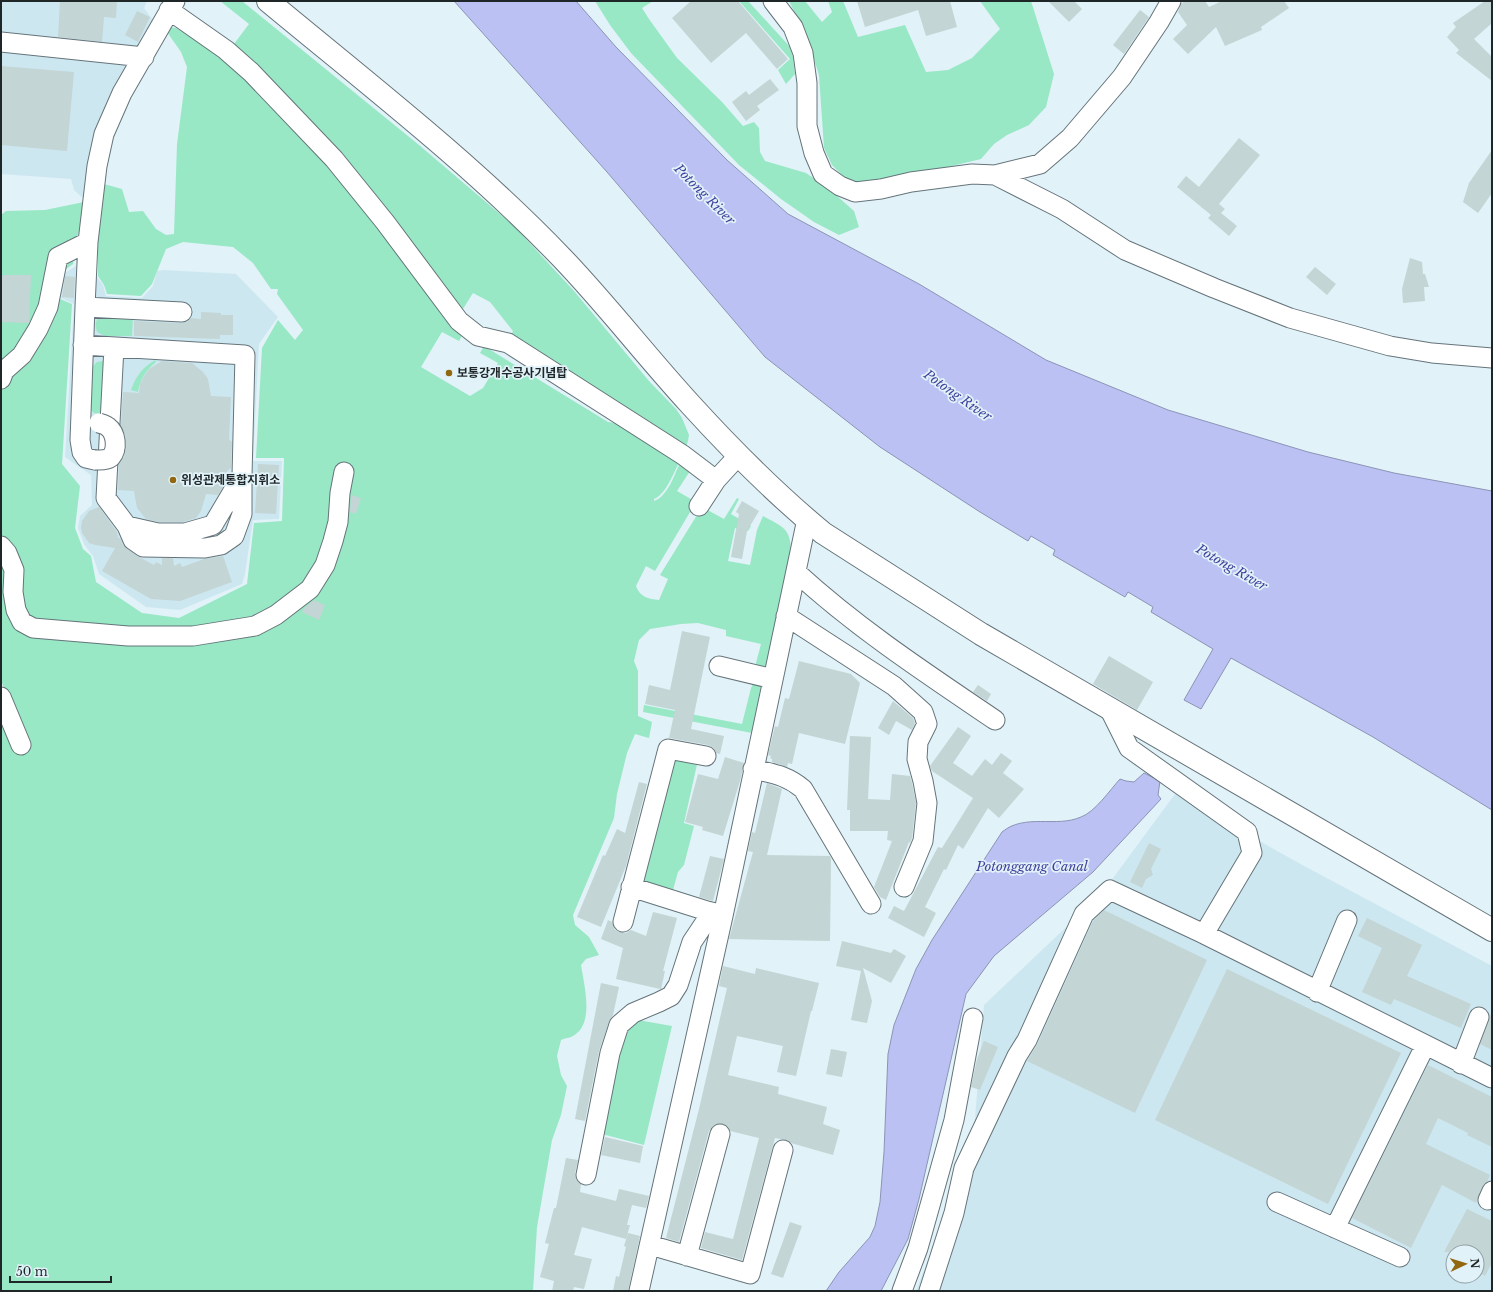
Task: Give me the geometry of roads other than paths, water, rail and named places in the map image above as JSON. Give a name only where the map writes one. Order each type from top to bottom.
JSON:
[{"type":"main road","points":[[268,1],[412,120],[516,212],[567,263],[690,404],[739,455],[823,533],[981,634],[1492,930]]},
{"type":"street","points":[[773,1],[793,27],[804,52],[807,83],[807,126],[814,153],[823,174],[840,186],[855,192],[881,189],[911,182],[972,174],[995,175],[1040,164],[1070,138],[1122,76],[1159,22],[1171,1]]},
{"type":"street","points":[[90,422],[107,426],[115,439],[114,450],[110,457],[104,460],[86,458],[82,452],[80,440],[90,422],[83,345],[88,242],[97,166],[104,134],[122,93],[172,6],[226,50],[250,72],[324,148],[385,222],[459,321],[478,336],[508,343],[683,455],[716,480]]},
{"type":"street","points":[[1,42],[144,57]]},
{"type":"street","points":[[995,175],[1062,209],[1124,250],[1290,318],[1390,346],[1432,353],[1492,358]]},
{"type":"street","points":[[1,379],[4,370],[22,355],[38,329],[48,307],[58,257],[88,242]]},
{"type":"street","points":[[85,307],[182,312]]},
{"type":"street","points":[[83,345],[245,355],[242,476],[213,525],[185,533],[158,533],[127,526],[106,498],[114,347]]},
{"type":"street","points":[[699,506],[716,480],[739,455]]},
{"type":"street","points":[[1,546],[7,553],[14,570],[16,610],[22,622],[33,628],[128,636],[186,636],[255,626],[276,615],[310,589],[325,565],[338,522],[340,493],[344,472]]},
{"type":"street","points":[[640,1291],[717,914],[753,769],[807,519]]},
{"type":"street","points":[[796,572],[832,604],[929,676],[995,720]]},
{"type":"street","points":[[786,616],[894,686],[923,712],[927,724],[918,742],[917,759],[927,802],[923,841],[904,887]]},
{"type":"street","points":[[719,666],[773,678]]},
{"type":"street","points":[[1,697],[22,745]]},
{"type":"street","points":[[1109,708],[1129,748],[1247,832],[1252,853],[1204,934]]},
{"type":"street","points":[[623,922],[668,749],[706,756]]},
{"type":"street","points":[[753,769],[776,774],[792,780],[803,789],[871,904]]},
{"type":"street","points":[[632,887],[717,914]]},
{"type":"street","points":[[929,1291],[954,1213],[964,1168],[1017,1056],[1027,1040],[1084,914],[1110,890],[1204,934],[1317,992],[1492,1078]]},
{"type":"street","points":[[586,1175],[610,1053],[619,1025],[633,1013],[671,996],[678,985],[692,942],[717,914]]},
{"type":"street","points":[[1317,992],[1347,920]]},
{"type":"street","points":[[1461,1064],[1479,1017]]},
{"type":"street","points":[[902,1291],[918,1248],[954,1120],[973,1018]]},
{"type":"street","points":[[1335,1228],[1425,1046]]},
{"type":"street","points":[[687,1256],[720,1134]]},
{"type":"street","points":[[650,1245],[750,1274],[783,1150]]},
{"type":"street","points":[[1277,1202],[1400,1257]]},
{"type":"water","name":"Potong River","points":[[454,1],[576,1],[616,47],[727,160],[788,214],[919,284],[1046,360],[1168,410],[1308,452],[1394,473],[1492,491],[1492,810],[1373,737],[1231,658],[1201,709],[1184,700],[1213,649],[1151,612],[1153,607],[1128,592],[1125,597],[1053,555],[1055,550],[1031,536],[1028,541],[980,512],[880,447],[765,357],[607,172]]},
{"type":"water","name":"Potonggang Canal","points":[[1144,773],[1160,781],[1158,795],[1161,799],[1093,872],[994,956],[966,994],[919,1199],[908,1239],[881,1291],[826,1291],[839,1272],[870,1237],[875,1226],[880,1202],[884,1152],[888,1054],[894,1025],[916,969],[932,940],[1002,832],[1011,826],[1021,823],[1071,820],[1081,817],[1097,806],[1120,779],[1134,782]]},
{"type":"place","name":"보통강개수공사기념탑","points":[[449,373]]},
{"type":"place","name":"위성관제통합지휘소","points":[[173,480]]}]
